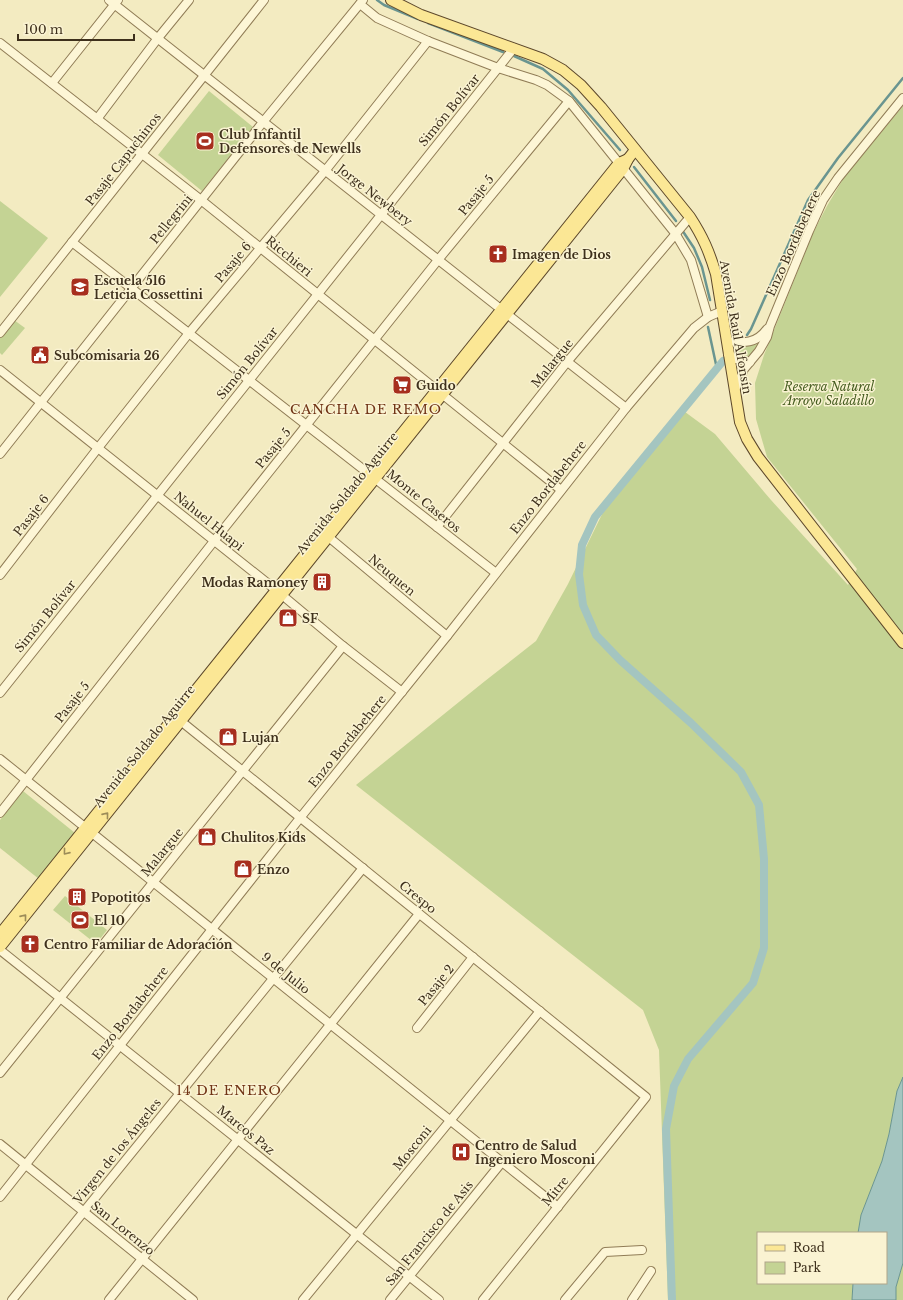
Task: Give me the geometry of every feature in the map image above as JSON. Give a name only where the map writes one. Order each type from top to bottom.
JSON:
[{"type":"main road","name":"Avenida Raúl Alfonsín","points":[[391,0],[422,15],[514,48],[563,70],[581,85],[690,217],[702,236],[710,254],[716,274],[734,392],[740,422],[747,439],[758,457],[903,643]]},
{"type":"main road","name":"Avenida Soldado Aguirre","points":[[0,948],[89,830],[635,150]]},
{"type":"main road","name":"Avenida Soldado Aguirre","points":[[0,934],[89,830]]},
{"type":"street","points":[[97,119],[158,38],[189,0]]},
{"type":"street","name":"Pasaje Capuchinos","points":[[0,334],[264,0]]},
{"type":"street","points":[[52,83],[114,1]]},
{"type":"street","name":"Jorge Newbery","points":[[114,1],[158,38],[325,171],[626,408]]},
{"type":"street","points":[[361,2],[377,18],[428,41],[498,68],[536,80],[547,85],[569,101],[623,164],[675,233],[691,260],[708,317]]},
{"type":"street","name":"Pellegrini","points":[[0,454],[201,200],[361,2]]},
{"type":"street","name":"Pasaje 6","points":[[0,575],[189,333],[325,171],[428,41]]},
{"type":"street","name":"Ricchieri","points":[[0,43],[201,200],[561,490]]},
{"type":"street","name":"Simón Bolívar","points":[[0,692],[514,48]]},
{"type":"street","name":"Enzo Bordabehere","points":[[734,392],[744,369],[759,351],[767,337],[770,326],[823,200],[838,178],[903,98]]},
{"type":"street","name":"Pasaje 5","points":[[0,812],[438,260],[569,101]]},
{"type":"street","name":"Malargue","points":[[437,527],[567,362],[690,217]]},
{"type":"street","name":"Monte Caseros","points":[[72,242],[496,572]]},
{"type":"street","name":"Enzo Bordabehere","points":[[0,1197],[300,818],[447,636],[626,408],[694,328],[708,317],[722,311]]},
{"type":"street","name":"Enzo Bordabehere","points":[[727,341],[737,342],[758,340],[770,326]]},
{"type":"street","points":[[728,354],[736,359],[750,362]]},
{"type":"street","name":"Nahuel Huapi","points":[[0,370],[279,593],[342,646],[402,692]]},
{"type":"street","name":"Neuquen","points":[[326,534],[447,636]]},
{"type":"street","name":"Malargue","points":[[0,1073],[342,646]]},
{"type":"street","name":"Crespo","points":[[178,719],[646,1097]]},
{"type":"street","name":"9 de Julio","points":[[0,759],[558,1207]]},
{"type":"street","name":"Virgen de los Ángeles","points":[[12,1300],[363,868]]},
{"type":"street","points":[[109,1300],[419,914]]},
{"type":"street","name":"Marcos Paz","points":[[0,948],[60,998],[439,1300]]},
{"type":"street","name":"Pasaje 2","points":[[417,1028],[473,957]]},
{"type":"street","name":"Mosconi","points":[[303,1300],[540,1011]]},
{"type":"street","name":"Mitre","points":[[483,1300],[646,1097]]},
{"type":"street","name":"San Lorenzo","points":[[0,1144],[193,1300]]},
{"type":"street","name":"San Francisco de Asis","points":[[390,1300],[502,1162]]},
{"type":"street","points":[[565,1300],[605,1252],[642,1250]]},
{"type":"street","points":[[632,1300],[651,1271]]},
{"type":"green space","name":"Club Infantil Defensores de Newells","points":[[209,91],[253,127],[202,191],[158,155]]},
{"type":"green space","name":"Reserva Natural Arroyo Saladillo","points":[[903,106],[903,1077],[897,1091],[882,1161],[861,1215],[858,1232],[757,1232],[757,1284],[853,1284],[852,1300],[668,1300],[659,1050],[643,1010],[356,785],[536,641],[568,584],[608,502],[681,409],[715,434],[771,500],[848,585],[857,569],[767,457],[756,419],[755,383],[764,355],[813,233],[843,179]]},
{"type":"green space","points":[[0,201],[48,238],[0,297]]},
{"type":"green space","points":[[14,320],[25,328],[2,355],[0,353],[0,338]]},
{"type":"green space","points":[[761,343],[750,356],[746,358],[739,355],[737,352],[740,346]]},
{"type":"green space","points":[[23,791],[75,833],[39,879],[0,848],[0,820]]},
{"type":"green space","name":"El 10","points":[[65,896],[107,930],[96,944],[53,910]]},
{"type":"green space","points":[[903,1263],[903,1300],[896,1300],[896,1287]]},
{"type":"water","points":[[903,1077],[903,1263],[896,1287],[896,1300],[852,1300],[853,1284],[887,1284],[887,1232],[858,1232],[861,1215],[882,1161],[897,1091]]},
{"type":"waterway","points":[[377,0],[384,5],[418,19]]},
{"type":"waterway","points":[[428,23],[503,52]]},
{"type":"waterway","points":[[514,56],[543,69],[568,90],[620,150]]},
{"type":"waterway","points":[[747,335],[808,200],[838,158],[903,78]]},
{"type":"waterway","points":[[634,167],[676,221]]},
{"type":"waterway","points":[[682,230],[694,248],[702,267],[710,300]]},
{"type":"waterway","points":[[708,327],[717,369]]},
{"type":"waterway","points":[[672,1300],[666,1129],[674,1086],[688,1059],[753,983],[764,948],[764,859],[759,805],[741,772],[691,723],[620,660],[596,635],[583,605],[579,574],[582,545],[595,517],[723,361]]},
{"type":"place","name":"Club Infantil Defensores de Newells","points":[[205,141]]},
{"type":"place","name":"Imagen de Dios","points":[[498,254]]},
{"type":"place","name":"Escuela 516 Leticia Cossettini","points":[[80,287]]},
{"type":"place","name":"Subcomisaria 26","points":[[40,355]]},
{"type":"place","name":"Guido","points":[[402,385]]},
{"type":"place","name":"Modas Ramoney","points":[[322,582]]},
{"type":"place","name":"SF","points":[[288,618]]},
{"type":"place","name":"Lujan","points":[[228,737]]},
{"type":"place","name":"Chulitos Kids","points":[[207,837]]},
{"type":"place","name":"Enzo","points":[[243,869]]},
{"type":"place","name":"Popotitos","points":[[77,897]]},
{"type":"place","name":"El 10","points":[[80,920]]},
{"type":"place","name":"Centro Familiar de Adoración","points":[[30,944]]},
{"type":"place","name":"Centro de Salud Ingeniero Mosconi","points":[[461,1152]]},
{"type":"district","name":"CANCHA DE REMO","points":[[366,409]]},
{"type":"district","name":"14 DE ENERO","points":[[229,1090]]}]
